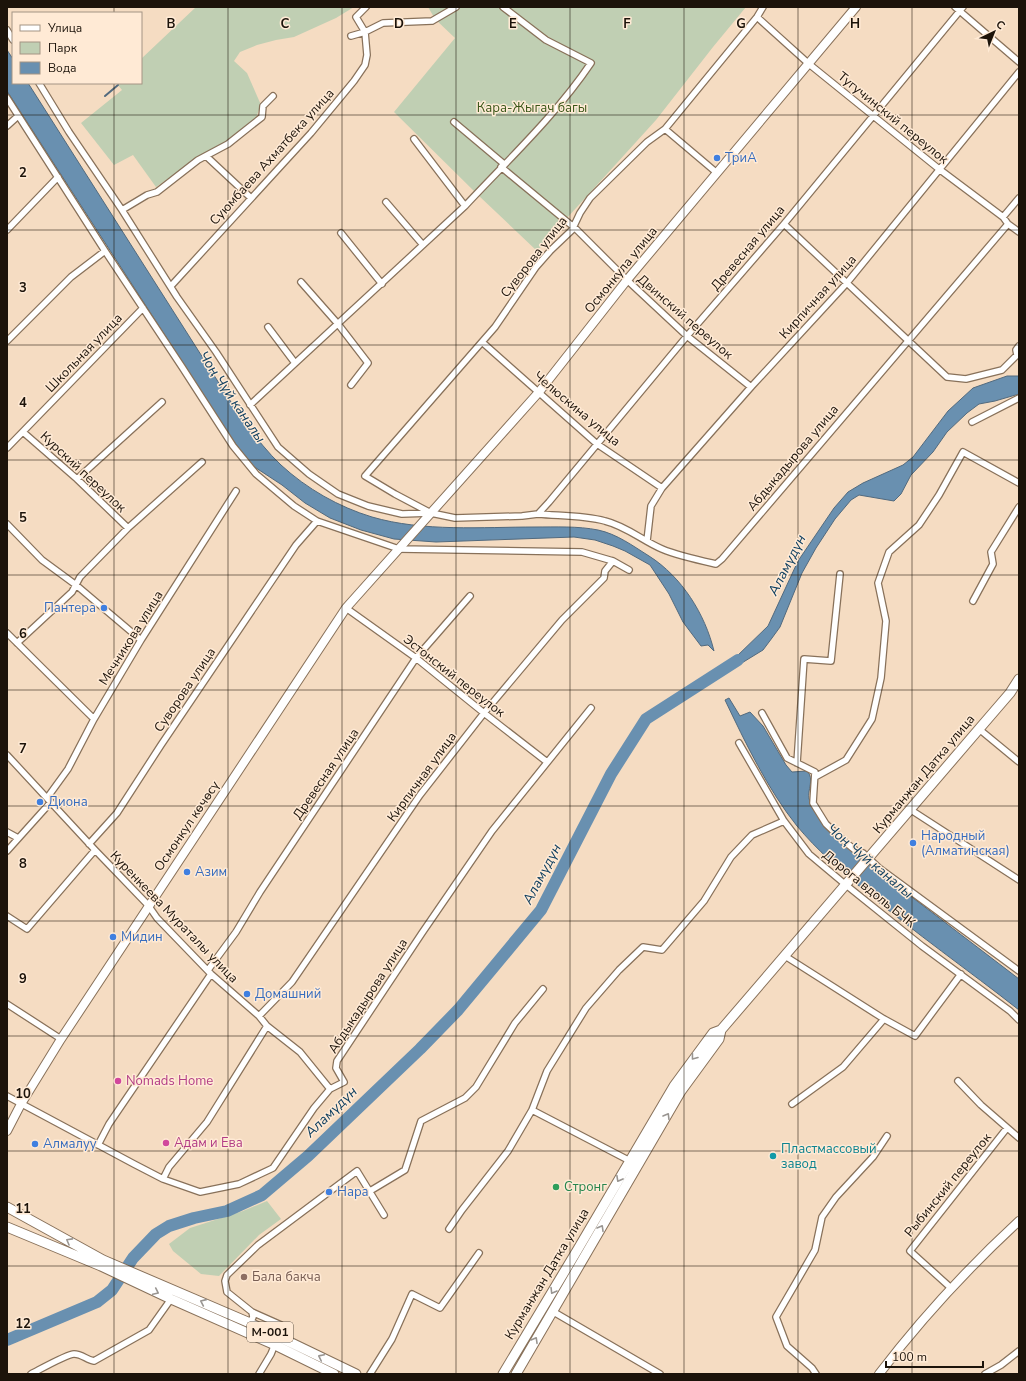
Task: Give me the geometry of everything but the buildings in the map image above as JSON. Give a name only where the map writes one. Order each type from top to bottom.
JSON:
[{"type":"main road","name":"Курманжан Датка улица","points":[[503,1374],[578,1249],[681,1091],[719,1038],[721,1030],[911,810],[1010,693],[1019,679]]},
{"type":"main road","name":"Курманжан Датка улица","points":[[516,1374],[633,1163]]},
{"type":"main road","name":"М-001","points":[[7,1207],[102,1263]]},
{"type":"main road","name":"М-001","points":[[7,1227],[102,1263],[142,1281],[171,1299],[275,1345],[334,1374]]},
{"type":"main road","name":"М-001","points":[[142,1281],[183,1293],[278,1336],[356,1374]]},
{"type":"street","name":"Суюмбаева Ахматбека улица","points":[[171,286],[311,133],[354,81],[365,65],[367,55],[365,32],[356,17],[366,7]]},
{"type":"street","points":[[351,36],[365,32],[383,23],[432,21],[456,7]]},
{"type":"street","points":[[250,405],[465,206],[544,121],[581,78],[591,63],[546,40],[503,7]]},
{"type":"street","name":"Суворова улица","points":[[429,516],[365,476],[495,326],[536,267],[572,230],[580,213],[590,198],[647,142],[665,129],[764,7]]},
{"type":"street","name":"Осмонкула улица","points":[[400,548],[539,392],[627,280],[856,7]]},
{"type":"street","points":[[954,7],[962,9],[1019,62]]},
{"type":"street","name":"Древесная улица","points":[[538,514],[687,336],[784,224],[962,9]]},
{"type":"street","name":"Тугучинский переулок","points":[[757,17],[809,64],[939,169],[1003,216],[1008,224],[1019,232]]},
{"type":"street","name":"Кирпичная улица","points":[[647,541],[651,506],[662,488],[751,387],[846,284],[1019,72]]},
{"type":"street","points":[[40,84],[69,132],[278,447],[309,474],[338,494],[368,506],[402,514],[429,516]]},
{"type":"street","points":[[122,210],[147,195],[157,192],[198,160],[228,144],[262,117],[263,106],[273,96]]},
{"type":"street","points":[[7,98],[233,446],[256,474],[294,506],[317,520],[400,548],[582,552],[613,561],[629,570]]},
{"type":"street","points":[[7,126],[18,116]]},
{"type":"street","name":"Двинский переулок","points":[[454,122],[502,166],[574,226],[627,280],[687,336],[751,387]]},
{"type":"street","points":[[665,129],[717,173]]},
{"type":"street","points":[[414,138],[465,206]]},
{"type":"street","points":[[206,156],[251,198]]},
{"type":"street","points":[[7,230],[58,177]]},
{"type":"street","points":[[1003,216],[1019,198]]},
{"type":"street","points":[[386,202],[423,245]]},
{"type":"street","points":[[784,224],[846,284],[947,377],[966,379],[1002,370],[1018,355],[1016,350],[1019,346]]},
{"type":"street","name":"Абдыкадырова улица","points":[[429,516],[456,518],[522,516],[538,514],[588,517],[606,521],[662,549],[693,559],[716,564],[1008,224]]},
{"type":"street","points":[[341,233],[382,284]]},
{"type":"street","points":[[7,341],[71,277],[105,251]]},
{"type":"street","points":[[301,282],[338,324],[368,363],[351,385]]},
{"type":"street","name":"Школьная улица","points":[[7,448],[143,308]]},
{"type":"street","points":[[268,327],[295,363]]},
{"type":"street","name":"Челюскина улица","points":[[482,342],[597,444],[662,488]]},
{"type":"street","points":[[972,422],[1019,398]]},
{"type":"street","points":[[77,479],[162,402]]},
{"type":"street","name":"Курский переулок","points":[[23,432],[77,479],[128,528]]},
{"type":"street","points":[[815,777],[846,760],[872,719],[881,678],[886,621],[878,583],[889,552],[919,524],[939,495],[963,452],[1019,483]]},
{"type":"street","name":"Курский переулок","points":[[17,643],[72,592],[80,577],[128,528],[202,462]]},
{"type":"street","name":"Мечникова улица","points":[[7,851],[49,800],[68,770],[94,719],[141,640],[236,491]]},
{"type":"street","points":[[973,601],[993,564],[991,552],[1019,507]]},
{"type":"street","name":"Суворова улица","points":[[89,844],[117,813],[296,545],[317,520]]},
{"type":"street","points":[[7,524],[42,560],[76,585],[141,640]]},
{"type":"street","name":"Осмонкул көчөсү","points":[[7,1131],[21,1104],[61,1039],[346,608],[400,548]]},
{"type":"street","name":"Кирпичная улица","points":[[259,1016],[292,982],[420,795],[484,713],[562,620],[604,578],[605,571],[613,561]]},
{"type":"street","points":[[797,763],[804,659],[831,661],[840,574]]},
{"type":"street","name":"Древесная улица","points":[[98,1145],[110,1124],[236,932],[260,892],[416,658],[470,596]]},
{"type":"street","name":"Эстонский переулок","points":[[346,608],[416,658],[547,762]]},
{"type":"street","points":[[7,633],[94,719]]},
{"type":"street","name":"Абдыкадырова улица","points":[[7,1096],[163,1179],[200,1192],[239,1184],[272,1168],[314,1108],[330,1089],[344,1082],[336,1068],[338,1061],[418,939],[492,831],[591,708]]},
{"type":"street","points":[[762,713],[787,758],[815,772],[813,803],[826,824],[855,850],[864,853],[879,868],[1019,971]]},
{"type":"street","points":[[979,729],[1019,762]]},
{"type":"street","name":"Дорога вдоль БЧК","points":[[739,743],[784,821],[810,854],[922,946],[1010,1011],[1019,1020]]},
{"type":"street","name":"Куренкеева Мураталы улица","points":[[7,755],[148,906],[157,918],[209,972],[259,1016],[267,1026],[300,1052],[330,1089]]},
{"type":"street","points":[[911,810],[1019,880]]},
{"type":"street","points":[[450,1229],[462,1210],[508,1151],[532,1110],[547,1071],[586,1008],[619,970],[643,947],[662,950],[704,901],[731,857],[752,835],[784,821]]},
{"type":"street","points":[[7,832],[18,838]]},
{"type":"street","points":[[7,916],[27,929],[95,850]]},
{"type":"street","points":[[785,956],[884,1019],[915,1036],[961,974]]},
{"type":"street","points":[[370,1191],[405,1170],[421,1122],[465,1098],[476,1087],[515,1022],[543,989]]},
{"type":"street","points":[[7,1004],[61,1039]]},
{"type":"street","points":[[792,1104],[843,1066],[884,1019]]},
{"type":"street","points":[[163,1179],[169,1167],[207,1122],[267,1026]]},
{"type":"street","name":"Рыбинский переулок","points":[[958,1080],[980,1105],[1019,1138]]},
{"type":"street","points":[[532,1110],[633,1163]]},
{"type":"street","name":"Рыбинский переулок","points":[[951,1288],[910,1251],[1007,1128]]},
{"type":"street","points":[[816,1374],[812,1368],[787,1346],[776,1317],[815,1250],[822,1216],[836,1197],[873,1157],[887,1136]]},
{"type":"street","points":[[259,1374],[271,1354],[281,1329],[281,1325],[252,1312],[228,1292],[224,1281],[228,1275],[258,1245],[357,1171],[384,1215]]},
{"type":"street","points":[[879,1374],[908,1337],[951,1288],[1019,1221]]},
{"type":"street","points":[[370,1374],[392,1339],[412,1294],[440,1308],[479,1253]]},
{"type":"street","points":[[31,1374],[72,1354],[80,1355],[88,1360],[94,1361],[149,1330],[171,1299]]},
{"type":"street","points":[[552,1311],[660,1374]]},
{"type":"street","points":[[250,1323],[253,1317],[252,1312]]},
{"type":"street","points":[[985,1374],[1001,1365],[1019,1351]]},
{"type":"green space","points":[[196,7],[354,7],[336,18],[294,37],[257,45],[240,52],[234,61],[247,73],[261,105],[255,120],[229,141],[196,159],[156,187],[133,155],[114,165],[81,123],[122,90],[118,84],[142,84],[142,58]]},
{"type":"green space","name":"Кара-Жыгач багы","points":[[428,7],[746,7],[656,120],[537,251],[394,112],[455,38],[435,19]]},
{"type":"green space","points":[[267,1201],[281,1219],[259,1235],[219,1276],[201,1274],[173,1251],[169,1244],[190,1228],[243,1211]]},
{"type":"water","points":[[7,50],[12,58],[12,84],[29,84],[245,424],[272,456],[291,474],[324,496],[348,508],[372,517],[392,522],[453,528],[575,527],[598,530],[612,534],[649,556],[672,574],[698,610],[705,624],[714,651],[708,645],[701,646],[683,622],[669,594],[650,565],[613,546],[595,540],[574,537],[436,542],[394,539],[361,530],[330,518],[305,503],[282,485],[253,466],[232,439],[7,91]]},
{"type":"water","points":[[1007,376],[1019,376],[1019,394],[979,404],[967,413],[947,432],[933,452],[911,475],[901,494],[894,501],[859,495],[851,500],[835,519],[802,573],[780,627],[763,650],[727,672],[724,664],[736,657],[768,626],[798,561],[834,508],[848,492],[863,483],[903,465],[913,457],[948,411],[973,388]]},
{"type":"water","points":[[729,698],[740,716],[750,712],[763,726],[786,765],[792,772],[807,771],[811,781],[809,799],[831,831],[849,849],[1019,979],[1019,1010],[884,907],[838,868],[805,835],[786,812],[758,765],[725,700]]},
{"type":"waterway","points":[[105,96],[118,85]]},
{"type":"waterway","name":"Аламүдүн","points":[[7,1340],[97,1302],[112,1290],[133,1258],[156,1234],[169,1226],[194,1218],[227,1211],[262,1195],[308,1156],[420,1049],[458,1010],[541,910],[611,774],[646,719],[738,660]]},
{"type":"place","name":"ТриА","points":[[717,158]]},
{"type":"place","name":"Пантера","points":[[104,608]]},
{"type":"place","name":"Диона","points":[[40,802]]},
{"type":"place","name":"Народный (Алматинская)","points":[[913,843]]},
{"type":"place","name":"Азим","points":[[187,872]]},
{"type":"place","name":"Мидин","points":[[113,937]]},
{"type":"place","name":"Домашний","points":[[247,994]]},
{"type":"place","name":"Nomads Home","points":[[118,1081]]},
{"type":"place","name":"Адам и Ева","points":[[166,1143]]},
{"type":"place","name":"Алмалуу","points":[[35,1144]]},
{"type":"place","name":"Пластмассовый завод","points":[[773,1156]]},
{"type":"place","name":"Стронг","points":[[556,1187]]},
{"type":"place","name":"Нара","points":[[329,1192]]},
{"type":"place","name":"Бала бакча","points":[[244,1277]]},
{"type":"water label","name":"Чоң Чүй каналы","points":[[232,397]]},
{"type":"water label","name":"Чоң Чүй каналы","points":[[870,861]]}]
